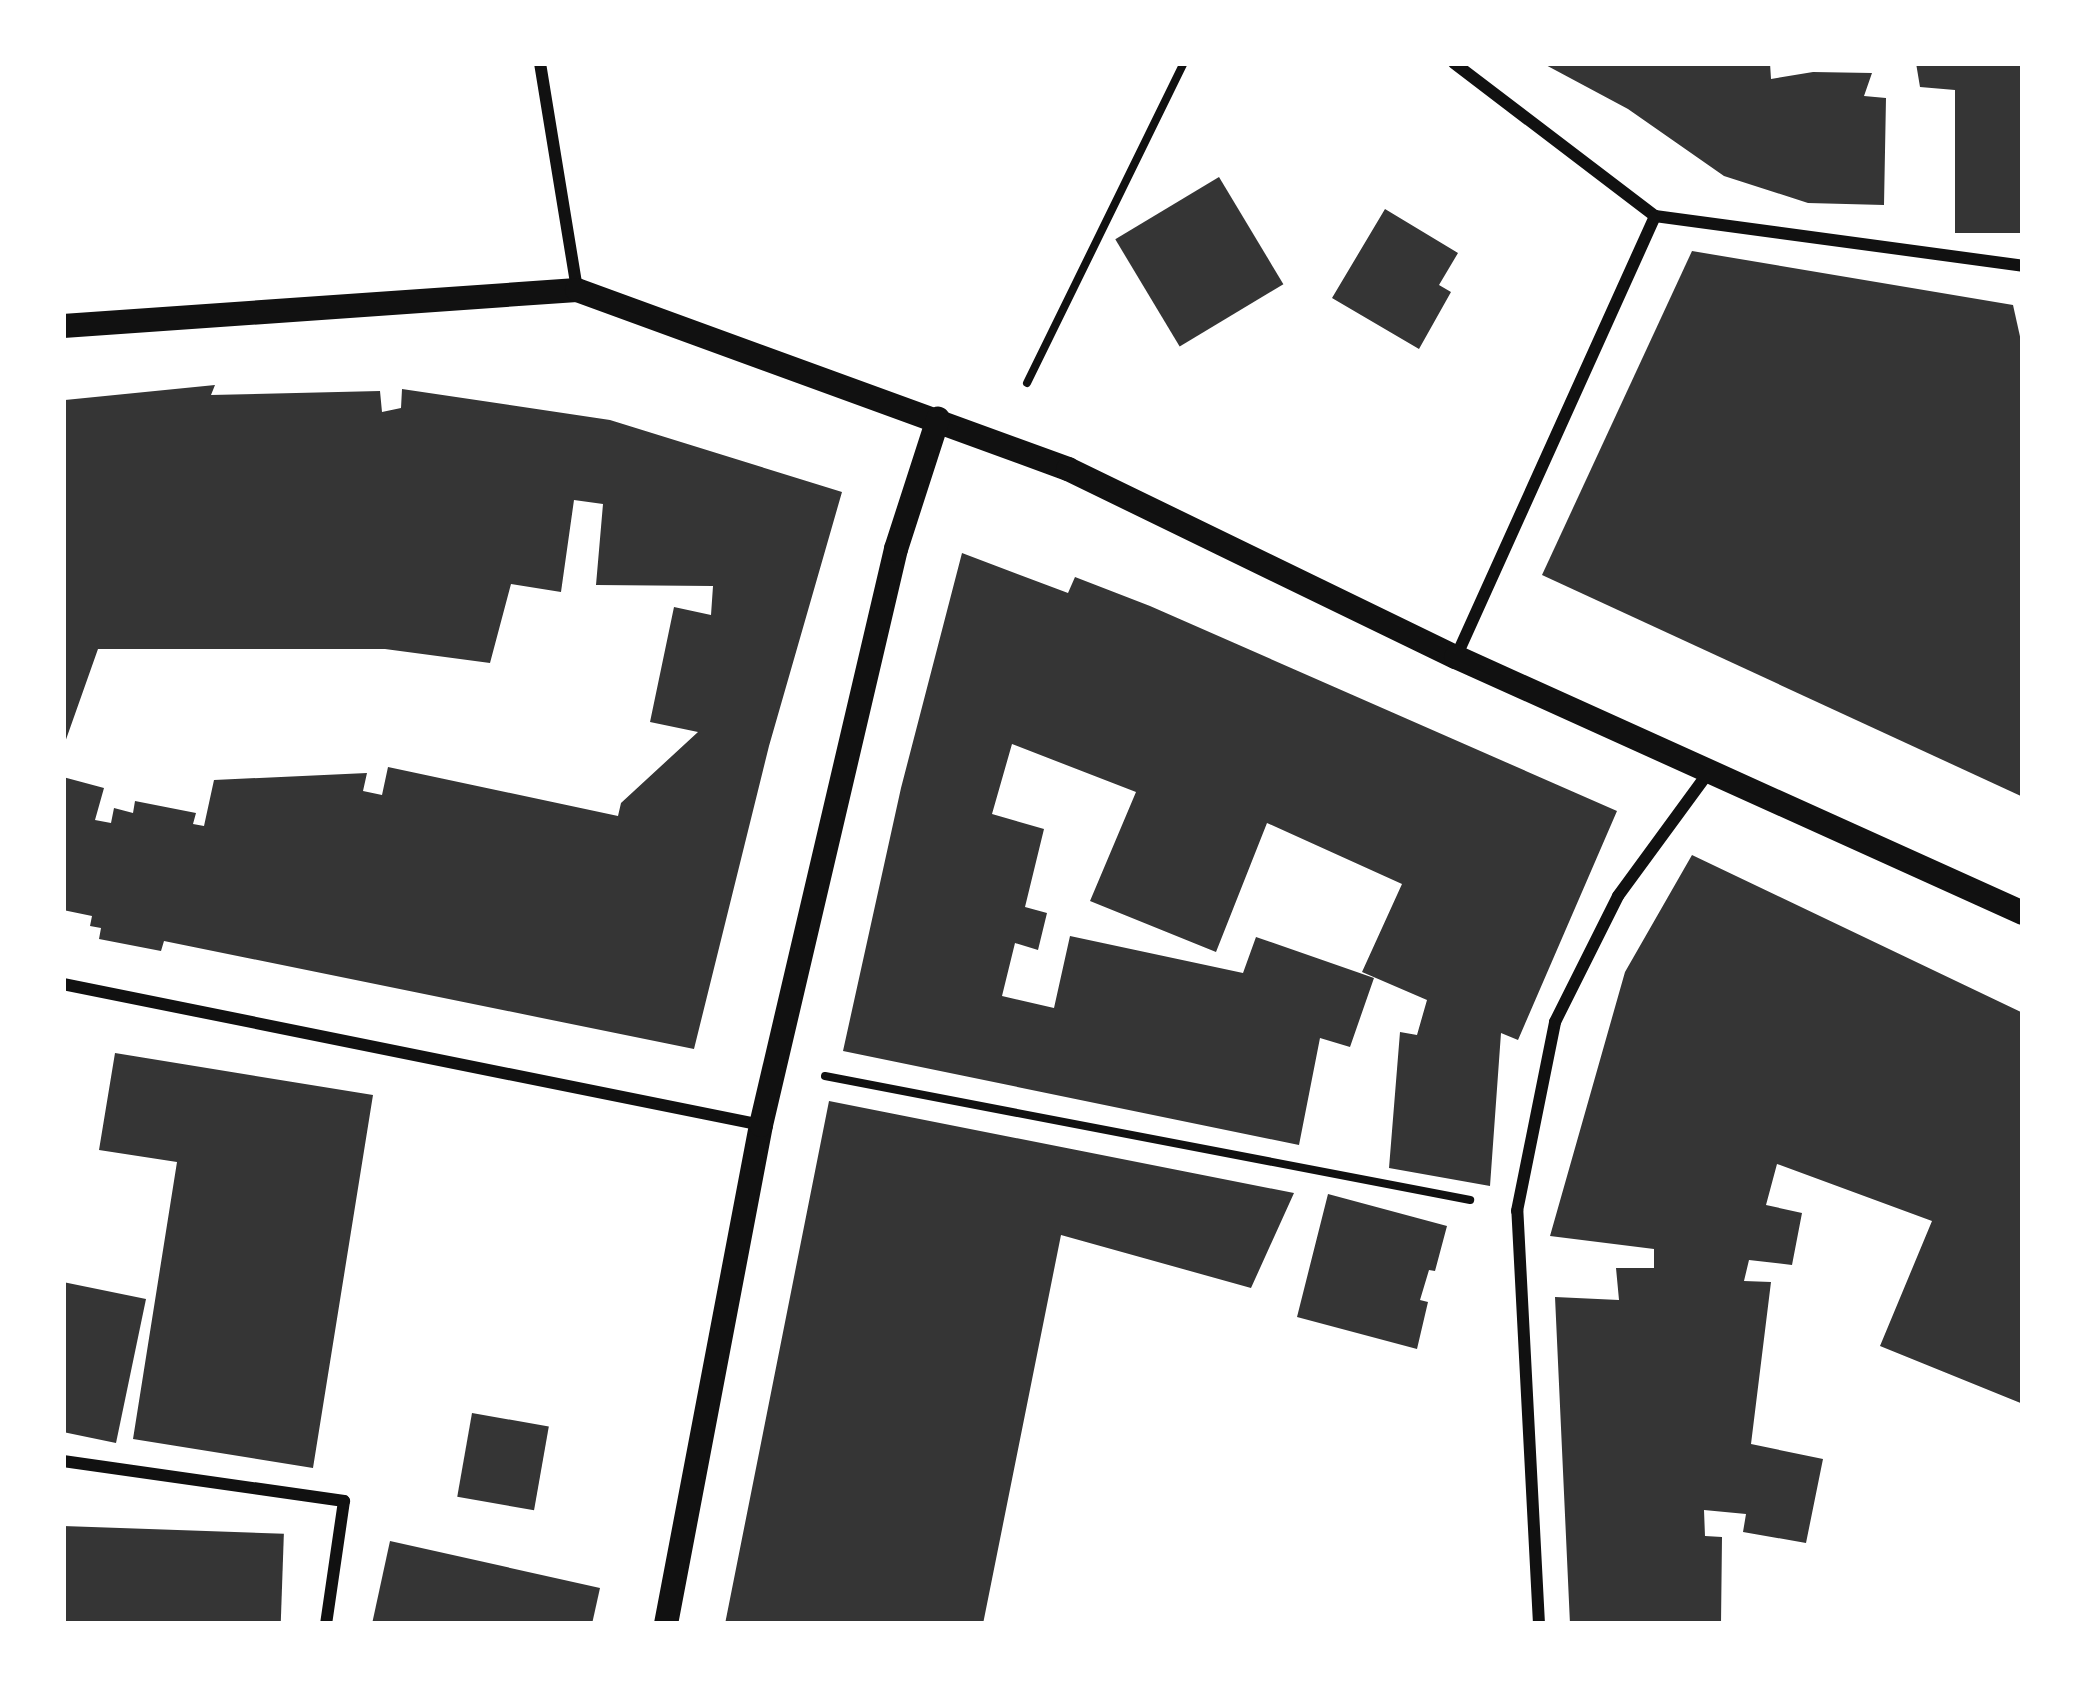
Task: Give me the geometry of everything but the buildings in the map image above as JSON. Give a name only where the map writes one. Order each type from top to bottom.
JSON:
[{"type":"main road","points":[[63,326],[577,290],[1068,469],[1456,657],[2023,913]]},
{"type":"main road","points":[[666,1624],[761,1125],[896,549],[938,418]]},
{"type":"street","points":[[540,63],[577,290]]},
{"type":"street","points":[[1454,63],[1655,216],[2023,266]]},
{"type":"street","points":[[1456,657],[1655,216]]},
{"type":"street","points":[[1539,1624],[1517,1211],[1555,1022],[1618,896],[1708,772]]},
{"type":"street","points":[[63,984],[761,1125]]},
{"type":"street","points":[[63,1461],[344,1501],[326,1624]]},
{"type":"path","points":[[1027,383],[1184,63]]},
{"type":"path","points":[[776,1066],[1517,1211]]}]
